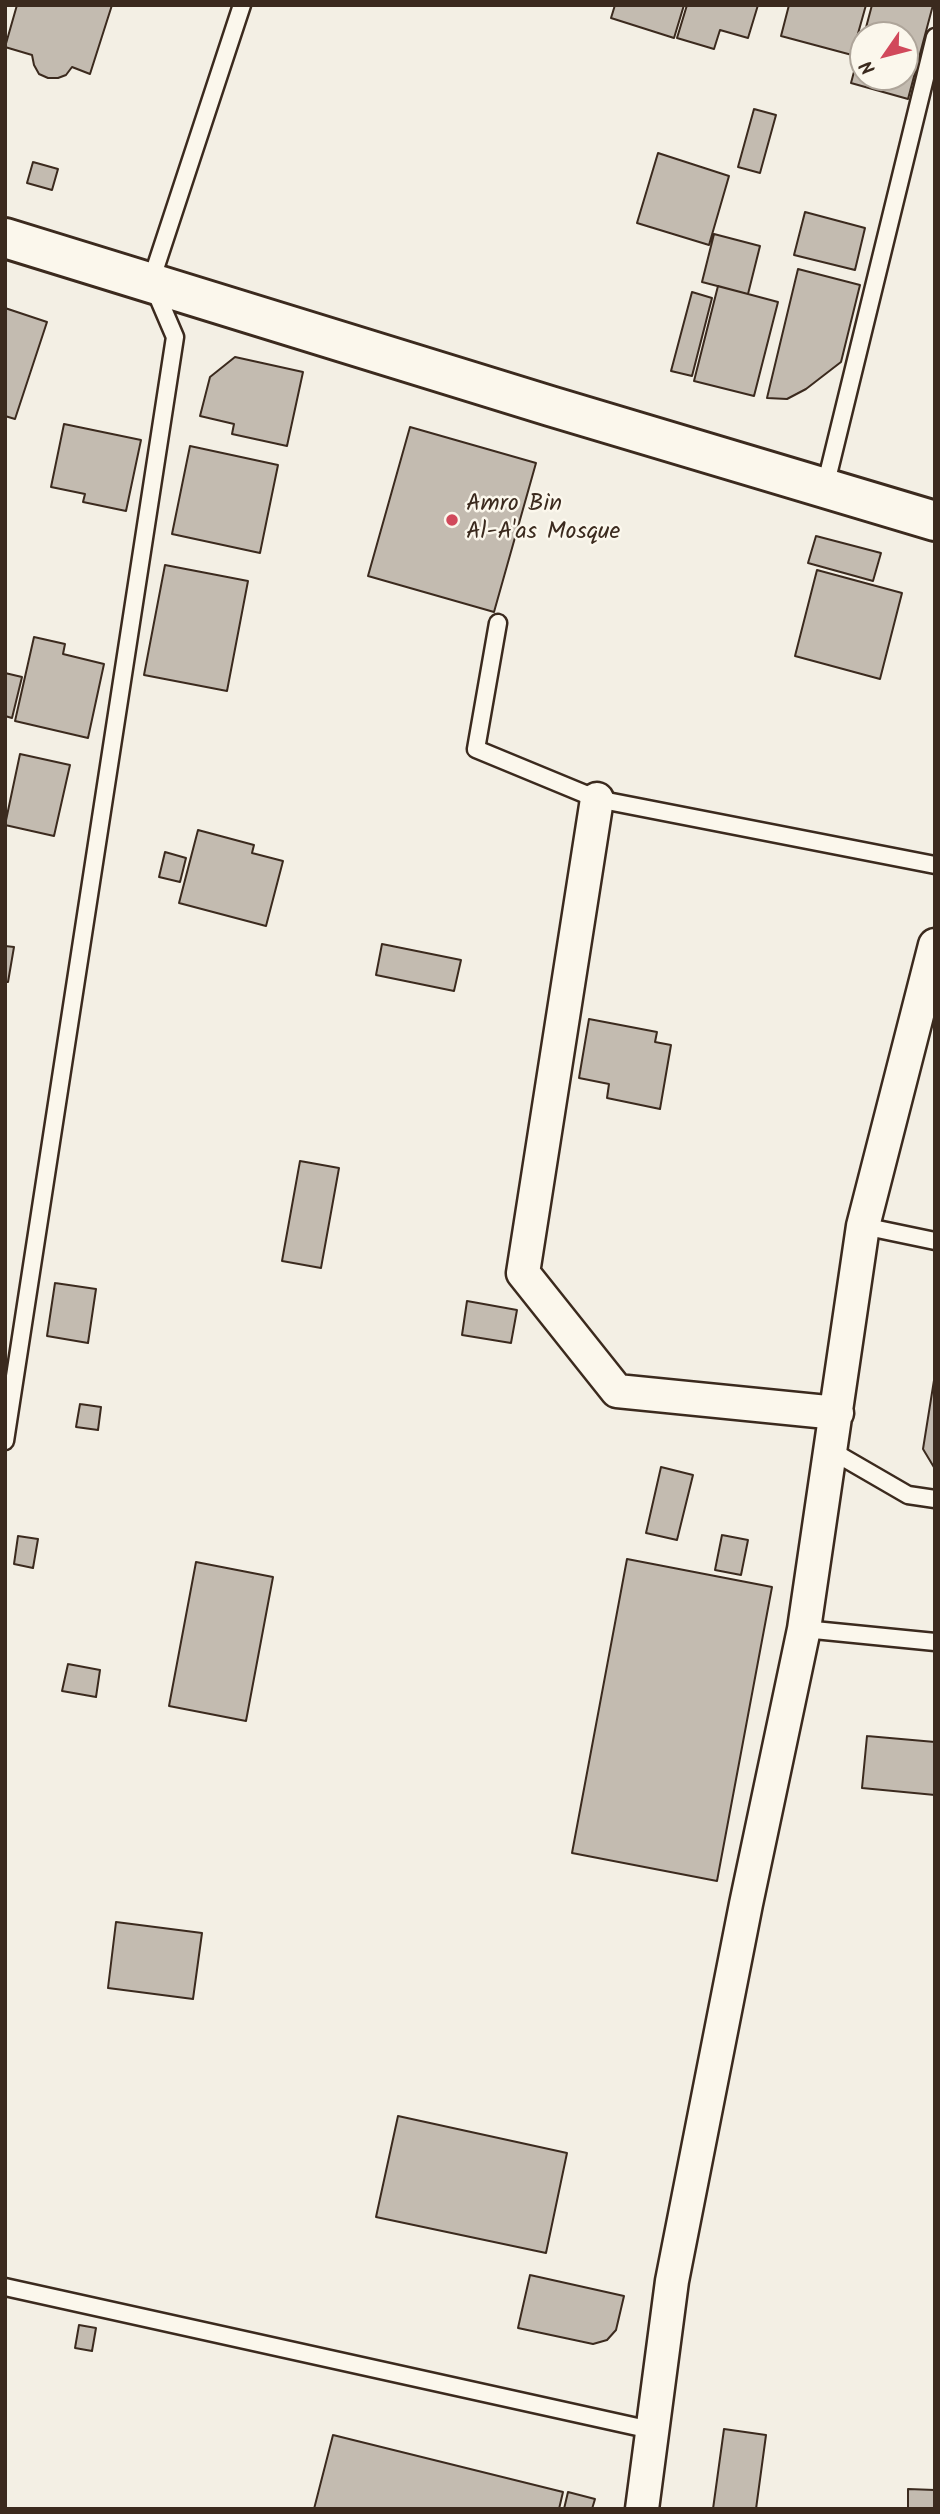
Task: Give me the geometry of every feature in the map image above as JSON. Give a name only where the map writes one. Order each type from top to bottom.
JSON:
[{"type":"street","points":[[5,238],[935,521]]},
{"type":"street","points":[[597,799],[523,1273],[617,1391],[837,1413]]},
{"type":"street","points":[[642,2509],[672,2281],[746,1904],[804,1629],[863,1226],[935,945]]},
{"type":"lane","points":[[5,1441],[175,337],[151,281],[242,5]]},
{"type":"lane","points":[[825,487],[935,37]]},
{"type":"lane","points":[[498,623],[476,749],[597,799],[935,865]]},
{"type":"lane","points":[[863,1226],[935,1241]]},
{"type":"lane","points":[[832,1451],[908,1495],[935,1499]]},
{"type":"lane","points":[[804,1629],[935,1642]]},
{"type":"lane","points":[[5,2287],[651,2430]]},
{"type":"building","points":[[17,5],[112,5],[90,74],[72,67],[66,75],[48,78],[39,74],[32,55],[5,47]]},
{"type":"building","points":[[615,5],[684,5],[674,38],[611,18]]},
{"type":"building","points":[[687,5],[758,5],[748,38],[720,30],[714,49],[677,38]]},
{"type":"building","points":[[789,5],[866,5],[862,21],[849,21],[849,54],[781,36]]},
{"type":"building","points":[[872,5],[933,5],[919,58],[919,21],[868,21]]},
{"type":"building","points":[[880,91],[910,91],[908,99]]},
{"type":"building","points":[[754,109],[776,115],[760,173],[738,167]]},
{"type":"building","points":[[658,153],[729,176],[709,245],[637,223]]},
{"type":"building","points":[[33,162],[58,169],[52,190],[27,183]]},
{"type":"building","points":[[805,212],[865,228],[855,270],[794,255]]},
{"type":"building","points":[[714,234],[760,246],[748,294],[702,282]]},
{"type":"building","points":[[798,269],[860,285],[841,362],[806,389],[787,399],[767,398]]},
{"type":"building","points":[[718,286],[778,302],[754,396],[694,381]]},
{"type":"building","points":[[692,292],[712,298],[692,376],[671,371]]},
{"type":"building","points":[[5,308],[47,322],[15,419],[5,416]]},
{"type":"building","points":[[235,357],[303,372],[287,446],[232,434],[234,424],[200,416],[210,377]]},
{"type":"building","points":[[64,424],[141,440],[126,511],[83,502],[85,494],[51,487]]},
{"type":"building","name":"Amro Bin Al-A'as Mosque","points":[[410,427],[536,463],[494,612],[368,576]]},
{"type":"building","points":[[190,446],[278,465],[260,553],[172,534]]},
{"type":"building","points":[[816,536],[881,553],[873,581],[808,563]]},
{"type":"building","points":[[165,565],[248,581],[227,691],[144,675]]},
{"type":"building","points":[[817,570],[902,593],[880,679],[795,656]]},
{"type":"building","points":[[34,637],[65,644],[63,654],[104,664],[88,738],[15,721]]},
{"type":"building","points":[[5,673],[22,677],[12,718],[5,716]]},
{"type":"building","points":[[20,754],[70,765],[54,836],[5,825]]},
{"type":"building","points":[[198,830],[254,845],[252,853],[283,861],[266,926],[179,903]]},
{"type":"building","points":[[165,852],[186,858],[180,882],[159,877]]},
{"type":"building","points":[[382,944],[461,960],[454,991],[376,975]]},
{"type":"building","points":[[5,946],[14,947],[8,982],[5,982]]},
{"type":"building","points":[[589,1019],[657,1032],[655,1042],[671,1045],[660,1109],[607,1098],[609,1084],[579,1078]]},
{"type":"building","points":[[300,1161],[339,1168],[321,1268],[282,1261]]},
{"type":"building","points":[[55,1283],[96,1289],[88,1343],[47,1336]]},
{"type":"building","points":[[467,1301],[517,1310],[511,1343],[462,1335]]},
{"type":"building","points":[[935,1374],[935,1469],[923,1449]]},
{"type":"building","points":[[80,1404],[101,1407],[98,1430],[76,1427]]},
{"type":"building","points":[[661,1467],[693,1475],[677,1540],[646,1533]]},
{"type":"building","points":[[722,1535],[748,1540],[741,1575],[715,1570]]},
{"type":"building","points":[[18,1536],[38,1539],[33,1568],[14,1564]]},
{"type":"building","points":[[627,1559],[772,1587],[717,1881],[572,1853]]},
{"type":"building","points":[[196,1562],[273,1577],[246,1721],[169,1706]]},
{"type":"building","points":[[68,1664],[100,1670],[96,1697],[62,1691]]},
{"type":"building","points":[[867,1736],[935,1742],[935,1795],[862,1788]]},
{"type":"building","points":[[116,1922],[202,1933],[193,1999],[108,1988]]},
{"type":"building","points":[[398,2116],[567,2153],[546,2253],[376,2217]]},
{"type":"building","points":[[530,2275],[624,2296],[616,2330],[607,2340],[593,2344],[518,2328]]},
{"type":"building","points":[[79,2325],[96,2328],[92,2351],[75,2348]]},
{"type":"building","points":[[724,2429],[766,2435],[756,2509],[713,2509]]},
{"type":"building","points":[[333,2435],[563,2492],[559,2509],[314,2509]]},
{"type":"building","points":[[908,2489],[935,2490],[935,2509],[908,2509]]},
{"type":"building","points":[[568,2492],[595,2499],[592,2509],[564,2509]]},
{"type":"place","name":"Amro Bin Al-A'as Mosque","points":[[452,520]]}]
